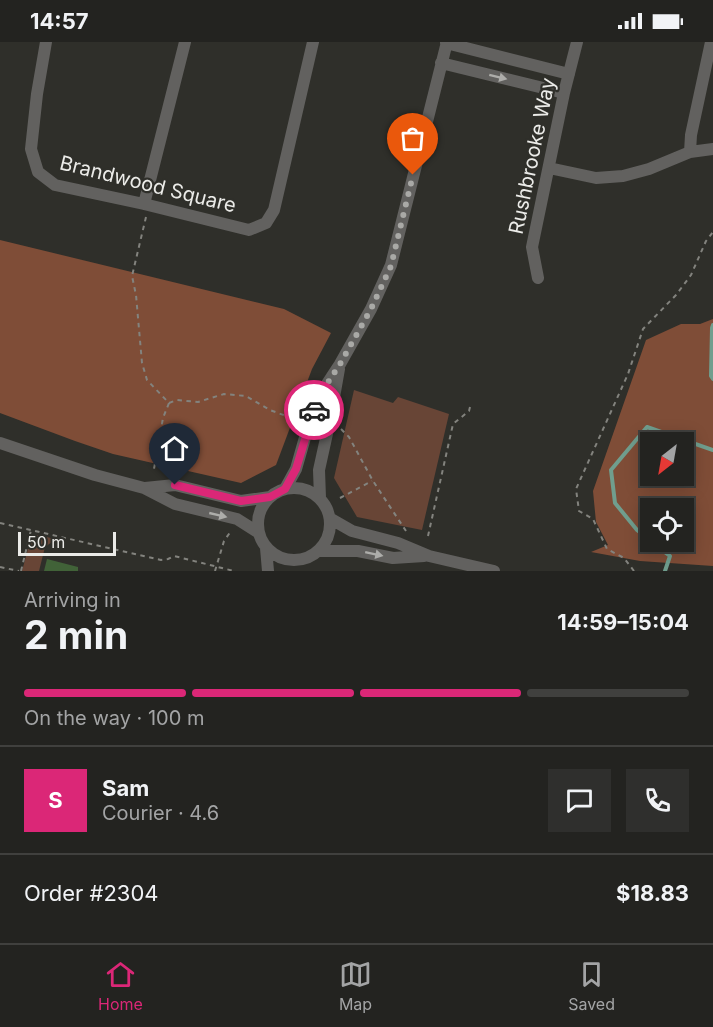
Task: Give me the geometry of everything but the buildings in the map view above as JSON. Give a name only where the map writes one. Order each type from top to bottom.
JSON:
[{"type":"street","name":"Brandwood Square","points":[[45,42],[31,149],[38,172],[55,185],[249,230],[266,223],[274,210],[313,42]]},
{"type":"street","points":[[147,205],[185,42]]},
{"type":"street","points":[[285,489],[296,469],[310,420],[323,390],[371,309],[391,266],[446,42],[569,74]]},
{"type":"street","name":"Rushbrooke Way","points":[[538,278],[532,247],[577,42]]},
{"type":"street","points":[[690,152],[691,135],[711,42]]},
{"type":"street","points":[[441,63],[564,93]]},
{"type":"street","points":[[549,168],[596,178],[623,176],[649,170],[690,152],[713,149]]},
{"type":"street","points":[[340,364],[319,470],[320,498],[331,519],[352,531],[398,543],[429,556],[494,571]]},
{"type":"street","points":[[0,443],[95,475],[144,488],[175,504],[237,519],[259,533]]},
{"type":"street","points":[[144,488],[175,485],[241,501],[270,497],[285,489],[304,489],[320,498]]},
{"type":"street","points":[[268,571],[266,548],[259,533],[260,513],[270,497]]},
{"type":"street","points":[[266,548],[300,566],[320,550],[329,536],[331,519]]},
{"type":"street","points":[[320,550],[358,551],[393,558],[429,556]]},
{"type":"path","points":[[147,205],[132,276],[136,295],[142,363],[147,380],[169,403]]},
{"type":"path","points":[[634,571],[624,558],[607,549],[592,519],[579,511],[576,489],[627,374],[644,329],[681,288],[713,232]]},
{"type":"path","points":[[154,469],[163,418],[169,403],[177,400],[198,402],[224,394],[246,396],[270,410],[297,420]]},
{"type":"path","points":[[428,536],[453,424],[469,411],[471,403]]},
{"type":"path","points":[[340,429],[350,437],[373,481],[406,531]]},
{"type":"path","points":[[340,498],[373,481]]},
{"type":"path","points":[[0,523],[161,560],[174,556],[234,571]]},
{"type":"path","points":[[0,567],[20,571],[31,530]]},
{"type":"shaded area","points":[[0,240],[284,309],[331,333],[312,369],[276,465],[241,483],[113,454],[0,413]]},
{"type":"shaded area","points":[[713,319],[713,566],[640,561],[591,552],[608,545],[596,522],[593,491],[646,340],[681,324],[700,324]]},
{"type":"shaded area","points":[[354,390],[393,403],[398,397],[449,414],[422,530],[357,517],[334,478]]},
{"type":"shaded area","points":[[32,534],[56,539],[45,547],[39,571],[22,571]]},
{"type":"waterway","points":[[713,325],[711,376],[713,379]]},
{"type":"waterway","points":[[640,532],[615,503],[611,470],[647,427],[713,450]]},
{"type":"waterway","points":[[665,552],[670,556],[665,571]]},
{"type":"way so far","points":[[314,410],[323,390],[371,309],[391,266],[413,175]]},
{"type":"route","points":[[175,485],[241,501],[270,497],[285,489],[296,469],[314,410]]}]
